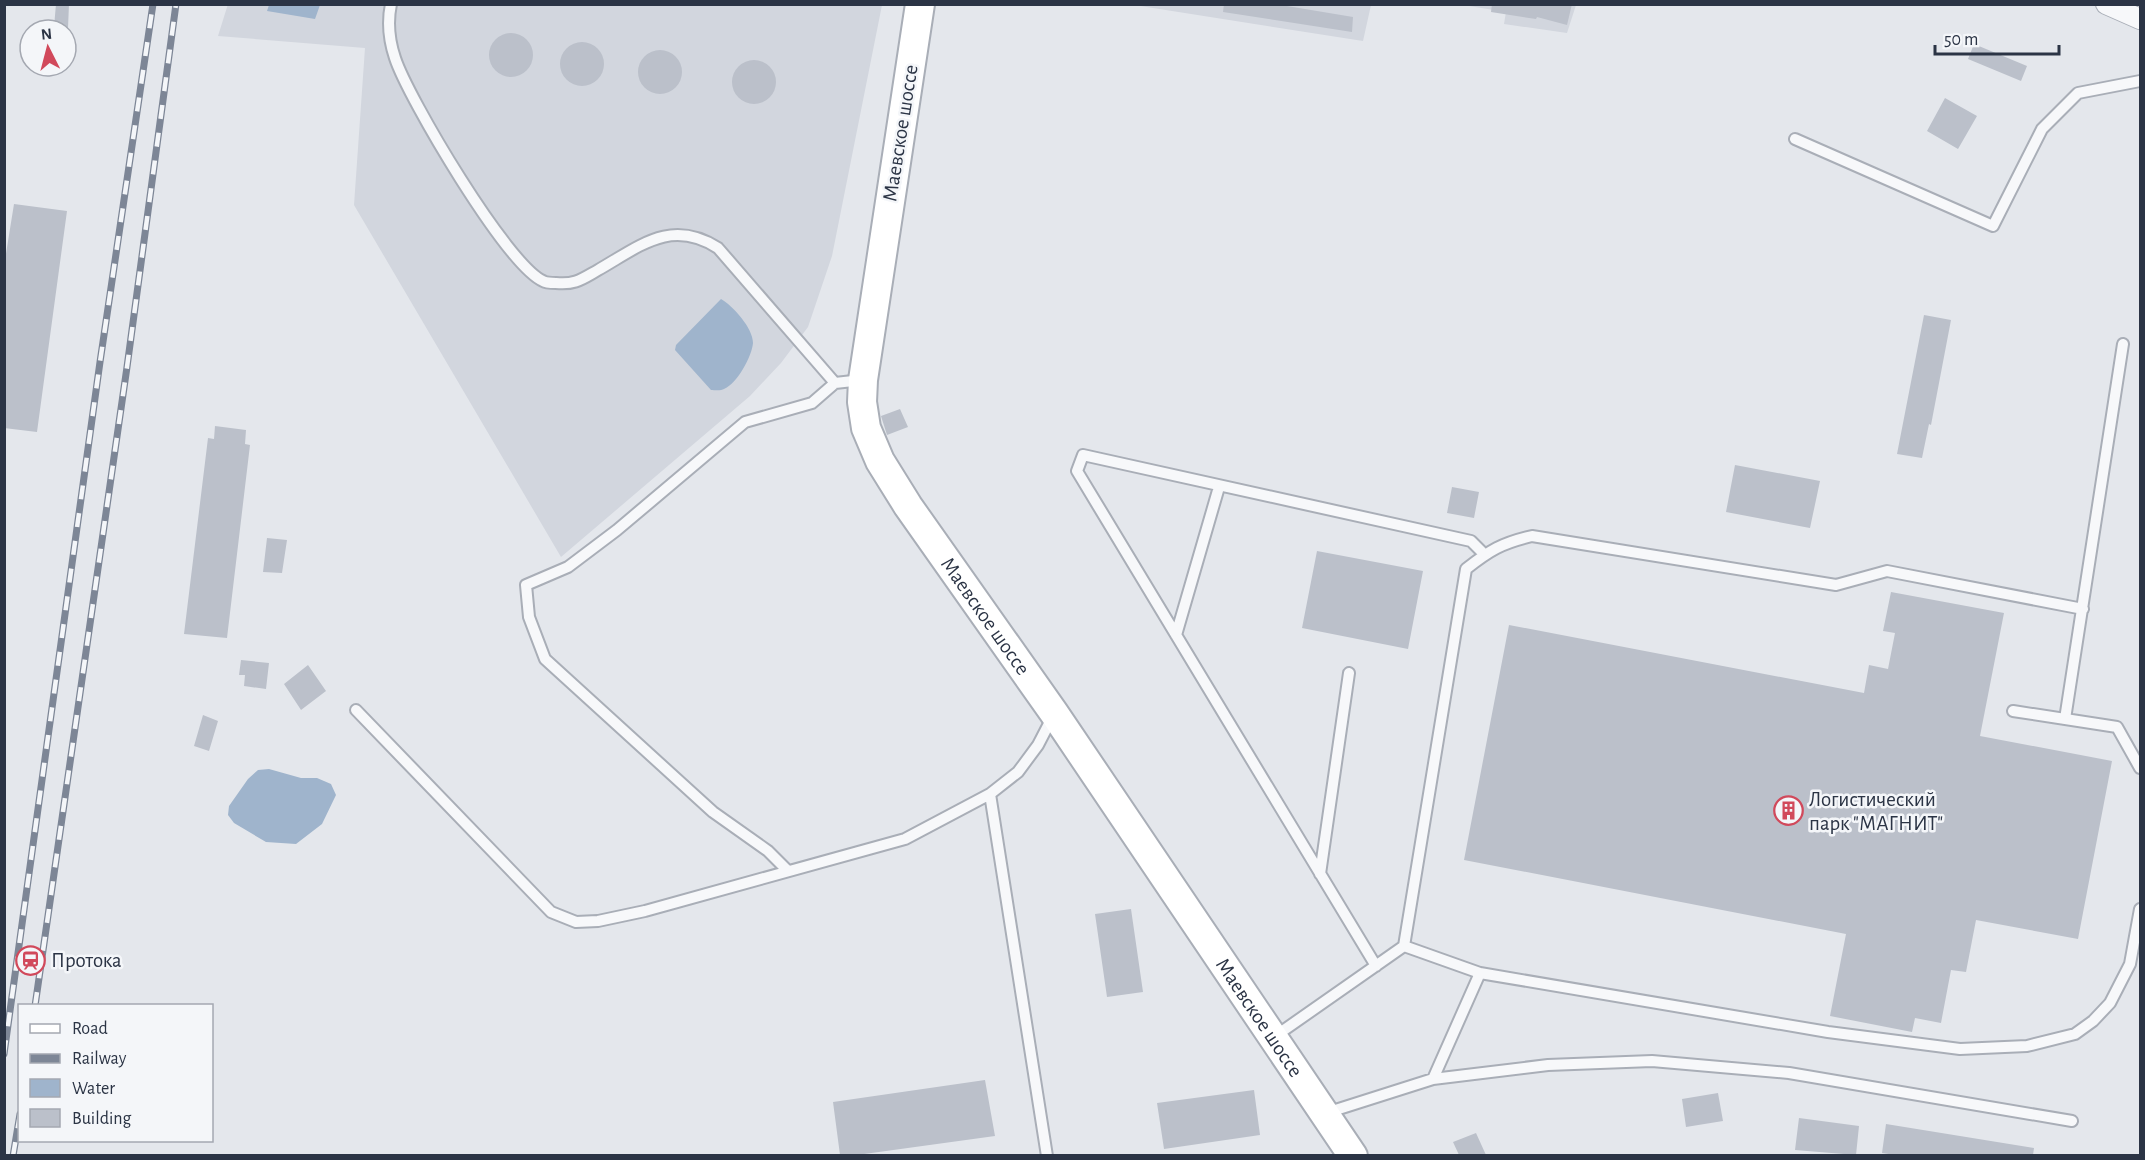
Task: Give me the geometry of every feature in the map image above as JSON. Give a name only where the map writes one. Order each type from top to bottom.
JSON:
[{"type":"street","name":"Маевское шоссе","points":[[920,4],[863,380],[862,402],[866,428],[880,461],[908,506],[1054,713],[1353,1155]]},
{"type":"street","points":[[2106,4],[2140,18]]},
{"type":"lane","points":[[391,4],[388,28],[395,59],[412,95],[485,216],[530,271],[543,281],[575,283],[634,248],[661,236],[684,234],[704,239],[718,248],[834,383]]},
{"type":"lane","points":[[1795,139],[1993,226],[2042,129],[2078,93],[2140,81]]},
{"type":"lane","points":[[2065,719],[2084,609],[2123,344]]},
{"type":"lane","points":[[787,870],[768,851],[713,812],[545,659],[528,617],[526,585],[568,567],[617,530],[745,422],[812,403],[834,383],[863,380]]},
{"type":"lane","points":[[1376,966],[1077,471],[1083,456],[1471,541],[1484,554]]},
{"type":"lane","points":[[1176,634],[1219,487]]},
{"type":"lane","points":[[1274,1037],[1404,946],[1466,569],[1484,554],[1507,541],[1532,536],[1836,585],[1887,571],[2084,609]]},
{"type":"lane","points":[[1320,874],[1349,673]]},
{"type":"lane","points":[[356,710],[551,912],[576,922],[598,921],[645,910],[905,839],[990,795],[1018,771],[1038,745],[1054,713]]},
{"type":"lane","points":[[2013,711],[2117,727],[2140,768]]},
{"type":"lane","points":[[990,795],[1047,1155]]},
{"type":"lane","points":[[1404,946],[1480,973],[1861,1036],[1960,1049],[2027,1046],[2075,1034],[2093,1021],[2110,1003],[2130,964],[2140,909]]},
{"type":"lane","points":[[1433,1079],[1480,973]]},
{"type":"lane","points":[[1326,1113],[1433,1079],[1548,1065],[1652,1061],[1789,1072],[2072,1121]]},
{"type":"shaded area","points":[[228,4],[882,5],[832,256],[808,327],[781,363],[750,396],[561,557],[354,205],[365,48],[218,36]]},
{"type":"shaded area","points":[[1134,5],[1371,5],[1363,41]]},
{"type":"shaded area","points":[[1463,5],[1576,5],[1567,33],[1504,24],[1506,12]]},
{"type":"water","points":[[269,4],[320,5],[315,19],[267,11]]},
{"type":"water","points":[[721,299],[742,318],[750,331],[753,343],[747,362],[734,382],[723,390],[711,390],[675,350],[676,345]]},
{"type":"water","points":[[269,769],[301,778],[317,778],[331,784],[336,795],[322,824],[296,844],[266,842],[234,823],[228,815],[229,806],[248,779],[258,770]]},
{"type":"building","points":[[56,4],[69,4],[68,18],[55,18]]},
{"type":"building","points":[[1224,4],[1275,4],[1353,17],[1352,32],[1223,12]]},
{"type":"building","points":[[1492,4],[1572,4],[1567,25],[1537,17],[1536,19],[1491,12]]},
{"type":"building","points":[[511,33],[527,39],[533,55],[527,71],[511,77],[495,71],[489,55],[495,39]]},
{"type":"building","points":[[582,42],[598,48],[604,64],[598,80],[582,86],[566,80],[560,64],[566,48]]},
{"type":"building","points":[[1974,44],[2027,66],[2021,81],[1968,59]]},
{"type":"building","points":[[660,50],[676,56],[682,72],[676,88],[660,94],[644,88],[638,72],[644,56]]},
{"type":"building","points":[[754,60],[770,66],[776,82],[770,98],[754,104],[738,98],[732,82],[738,66]]},
{"type":"building","points":[[1945,98],[1977,116],[1958,149],[1927,131]]},
{"type":"building","points":[[14,204],[67,211],[37,432],[4,428],[4,266]]},
{"type":"building","points":[[1924,315],[1951,320],[1931,425],[1929,424],[1922,458],[1897,454]]},
{"type":"building","points":[[900,409],[908,427],[887,435],[881,416]]},
{"type":"building","points":[[215,426],[246,430],[245,444],[250,445],[227,638],[184,634],[208,438],[214,439]]},
{"type":"building","points":[[1735,465],[1820,481],[1810,528],[1726,512]]},
{"type":"building","points":[[1452,487],[1479,492],[1474,518],[1447,513]]},
{"type":"building","points":[[267,538],[287,540],[282,573],[263,572]]},
{"type":"building","points":[[1317,551],[1423,571],[1408,649],[1302,628]]},
{"type":"building","name":"Логистический парк \"МАГНИТ\"","points":[[1891,592],[2004,613],[1980,736],[2112,761],[2078,939],[1976,920],[1966,972],[1951,970],[1941,1023],[1915,1018],[1912,1032],[1830,1016],[1846,934],[1464,860],[1509,625],[1864,693],[1869,665],[1888,669],[1895,633],[1883,631]]},
{"type":"building","points":[[241,660],[269,663],[266,689],[244,686],[245,675],[239,675]]},
{"type":"building","points":[[308,665],[326,691],[301,710],[284,684]]},
{"type":"building","points":[[203,715],[218,721],[209,751],[194,746]]},
{"type":"building","points":[[1131,909],[1143,992],[1107,997],[1095,914]]},
{"type":"building","points":[[985,1080],[995,1136],[857,1155],[840,1155],[833,1102]]},
{"type":"building","points":[[1254,1090],[1260,1135],[1164,1149],[1157,1103]]},
{"type":"building","points":[[1718,1093],[1723,1121],[1686,1127],[1682,1099]]},
{"type":"building","points":[[1799,1118],[1859,1126],[1856,1155],[1795,1150]]},
{"type":"building","points":[[1886,1124],[2034,1148],[2033,1155],[1895,1155],[1882,1153]]},
{"type":"building","points":[[1476,1133],[1486,1155],[1459,1155],[1453,1142]]},
{"type":"railway","points":[[4,1054],[100,362],[153,4]]},
{"type":"railway","points":[[35,1004],[127,367],[176,4]]},
{"type":"railway","points":[[13,1156],[18,1126]]},
{"type":"place","name":"Логистический парк \"МАГНИТ\"","points":[[1788,811]]},
{"type":"place","name":"Протока","points":[[30,960]]}]
